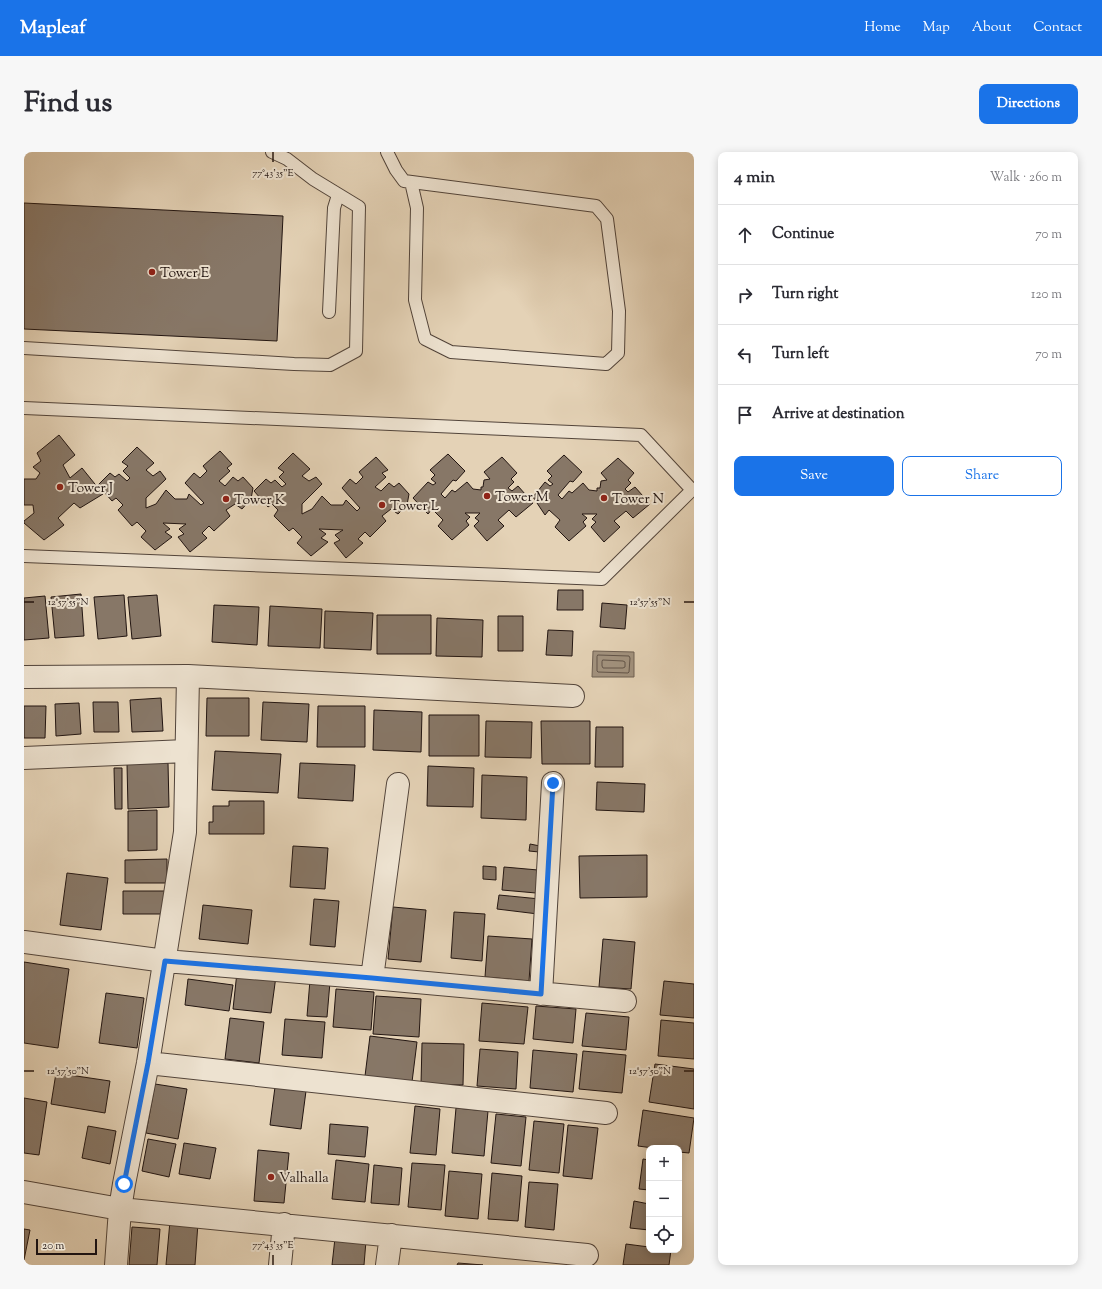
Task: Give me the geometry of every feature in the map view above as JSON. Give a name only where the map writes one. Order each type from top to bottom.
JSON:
[{"type":"street","points":[[24,677],[188,676],[573,696]]},
{"type":"street","points":[[116,1265],[120,1209],[148,1063],[185,832],[188,676]]},
{"type":"street","points":[[24,758],[186,751]]},
{"type":"street","points":[[541,994],[553,783]]},
{"type":"street","points":[[372,978],[398,784]]},
{"type":"street","points":[[24,942],[165,961],[625,1001]]},
{"type":"street","points":[[148,1063],[606,1113]]},
{"type":"street","points":[[24,1192],[120,1209],[391,1235],[521,1257],[586,1255]]},
{"type":"street","points":[[280,1265],[284,1224]]},
{"type":"street","points":[[387,1265],[391,1235]]},
{"type":"lane","points":[[24,348],[330,365],[356,351],[359,207],[313,179],[287,159],[272,152]]},
{"type":"lane","points":[[387,152],[396,170],[404,181],[596,206],[607,219],[619,311],[618,353],[606,364],[451,352],[425,339],[415,300],[417,208],[411,182]]},
{"type":"lane","points":[[329,312],[334,208],[338,195]]},
{"type":"lane","points":[[24,408],[641,435],[692,490],[602,579],[24,556]]},
{"type":"water","points":[[593,651],[634,652],[634,677],[592,677]]},
{"type":"building","name":"Tower E","points":[[24,203],[283,216],[277,341],[24,329]]},
{"type":"building","name":"Tower J","points":[[59,435],[75,455],[63,465],[70,478],[82,468],[103,494],[80,508],[74,503],[58,518],[64,525],[44,540],[24,523],[24,521],[34,513],[33,505],[24,505],[24,479],[36,479],[40,473],[33,467],[41,461],[37,453]]},
{"type":"building","name":"Tower K","points":[[137,447],[154,463],[146,470],[153,476],[160,471],[166,479],[146,498],[146,508],[156,504],[166,490],[175,499],[187,499],[189,494],[201,505],[204,503],[185,483],[194,473],[200,478],[207,471],[203,466],[220,451],[232,464],[227,468],[230,471],[219,481],[225,486],[233,477],[238,481],[243,477],[253,488],[251,499],[242,509],[235,504],[226,510],[230,516],[214,531],[209,526],[202,533],[207,538],[190,552],[178,537],[184,534],[179,529],[186,524],[163,523],[170,529],[165,532],[172,537],[155,550],[141,537],[146,531],[137,522],[132,526],[118,510],[123,505],[116,498],[112,501],[98,485],[110,473],[115,477],[119,474],[127,481],[130,478],[123,471],[128,466],[122,462]]},
{"type":"building","name":"Tower L","points":[[293,453],[310,469],[302,476],[309,481],[316,477],[322,484],[302,504],[302,514],[312,509],[322,496],[331,505],[343,505],[346,500],[357,511],[360,508],[342,488],[350,479],[356,484],[363,477],[359,472],[376,457],[388,470],[382,473],[386,477],[375,487],[381,491],[389,483],[394,487],[399,483],[409,494],[407,505],[398,514],[391,509],[382,516],[386,521],[370,537],[365,532],[358,539],[363,543],[346,558],[334,543],[340,540],[335,535],[343,530],[319,529],[326,534],[321,538],[328,542],[311,556],[297,543],[302,537],[293,528],[289,531],[274,516],[278,510],[272,504],[268,507],[254,491],[266,479],[271,483],[275,480],[282,487],[286,484],[279,477],[284,472],[278,468]]},
{"type":"building","name":"Tower M","points":[[448,454],[465,471],[456,481],[453,480],[441,494],[445,498],[452,490],[455,492],[467,482],[473,489],[481,490],[484,480],[490,479],[484,472],[502,457],[517,473],[511,479],[514,482],[508,488],[512,491],[518,486],[533,503],[516,517],[509,510],[498,520],[504,526],[487,541],[474,526],[479,521],[475,518],[480,513],[465,513],[470,517],[466,521],[469,525],[452,540],[438,526],[443,520],[432,509],[428,514],[413,498],[428,482],[433,485],[436,483],[431,479],[435,475],[430,470]]},
{"type":"building","name":"Tower N","points":[[564,455],[582,472],[573,482],[570,481],[558,495],[562,499],[569,491],[572,493],[583,483],[589,490],[597,491],[597,488],[600,488],[601,481],[607,480],[601,473],[618,458],[634,473],[628,480],[631,483],[625,489],[628,492],[635,487],[650,504],[633,518],[626,511],[614,521],[620,527],[604,542],[591,527],[596,522],[592,519],[597,514],[582,514],[587,518],[583,522],[586,526],[569,541],[555,527],[560,520],[549,510],[545,515],[533,497],[545,482],[550,486],[553,484],[548,480],[552,476],[547,471]]},
{"type":"building","points":[[558,590],[583,590],[583,610],[557,610]]},
{"type":"building","points":[[81,594],[84,636],[55,638],[51,597]]},
{"type":"building","points":[[124,595],[127,636],[98,639],[94,597]]},
{"type":"building","points":[[157,595],[161,636],[132,639],[128,597]]},
{"type":"building","points":[[45,596],[49,638],[24,640],[24,598]]},
{"type":"building","points":[[602,603],[627,605],[625,629],[600,627]]},
{"type":"building","points":[[214,605],[259,607],[257,645],[212,642]]},
{"type":"building","points":[[270,606],[322,609],[320,648],[268,646]]},
{"type":"building","points":[[325,611],[373,613],[371,650],[324,648]]},
{"type":"building","points":[[377,615],[431,615],[431,654],[377,654]]},
{"type":"building","points":[[498,616],[523,616],[523,651],[498,651]]},
{"type":"building","points":[[437,618],[483,620],[482,657],[436,656]]},
{"type":"building","points":[[548,630],[573,631],[572,656],[546,655]]},
{"type":"building","points":[[161,698],[163,731],[132,732],[130,700]]},
{"type":"building","points":[[207,698],[249,698],[249,736],[206,736]]},
{"type":"building","points":[[93,702],[118,702],[119,732],[94,732]]},
{"type":"building","points":[[263,702],[309,704],[307,742],[261,740]]},
{"type":"building","points":[[79,703],[81,734],[56,736],[55,704]]},
{"type":"building","points":[[24,706],[46,706],[45,738],[24,738]]},
{"type":"building","points":[[318,706],[365,706],[365,747],[317,747]]},
{"type":"building","points":[[374,710],[422,712],[421,752],[373,750]]},
{"type":"building","points":[[429,715],[479,715],[479,756],[429,756]]},
{"type":"building","points":[[486,721],[532,722],[531,758],[485,757]]},
{"type":"building","points":[[541,721],[590,721],[590,764],[542,764]]},
{"type":"building","points":[[596,727],[623,727],[623,767],[595,767]]},
{"type":"building","points":[[215,751],[281,754],[278,793],[212,790]]},
{"type":"building","points":[[168,763],[169,807],[128,809],[127,764]]},
{"type":"building","points":[[300,763],[355,765],[353,801],[298,798]]},
{"type":"building","points":[[428,766],[474,768],[473,807],[427,806]]},
{"type":"building","points":[[114,768],[122,768],[122,809],[115,809]]},
{"type":"building","points":[[482,775],[527,777],[526,820],[481,818]]},
{"type":"building","points":[[597,782],[645,784],[644,812],[596,810]]},
{"type":"building","points":[[229,801],[264,801],[264,834],[209,834],[209,822],[213,822],[213,806],[229,806]]},
{"type":"building","points":[[157,810],[157,850],[128,851],[128,811]]},
{"type":"building","points":[[530,844],[540,846],[539,852],[529,851]]},
{"type":"building","points":[[293,846],[328,848],[325,889],[290,887]]},
{"type":"building","points":[[647,855],[647,897],[580,898],[579,856]]},
{"type":"building","points":[[167,859],[167,883],[125,883],[125,860]]},
{"type":"building","points":[[483,866],[496,867],[496,880],[483,879]]},
{"type":"building","points":[[504,867],[538,870],[536,893],[502,890]]},
{"type":"building","points":[[67,873],[108,878],[101,930],[60,925]]},
{"type":"building","points":[[123,891],[165,891],[165,914],[123,914]]},
{"type":"building","points":[[499,895],[540,899],[538,914],[497,909]]},
{"type":"building","points":[[314,899],[339,901],[335,947],[310,945]]},
{"type":"building","points":[[203,905],[252,910],[248,944],[199,939]]},
{"type":"building","points":[[393,907],[426,910],[421,962],[388,959]]},
{"type":"building","points":[[454,912],[485,914],[482,961],[451,958]]},
{"type":"building","points":[[488,936],[532,939],[529,981],[485,977]]},
{"type":"building","points":[[603,939],[635,942],[631,989],[599,987]]},
{"type":"building","points":[[24,962],[69,969],[58,1048],[24,1043]]},
{"type":"building","points":[[237,972],[276,976],[271,1013],[233,1009]]},
{"type":"building","points":[[188,979],[233,985],[229,1011],[185,1005]]},
{"type":"building","points":[[310,980],[330,982],[327,1017],[307,1016]]},
{"type":"building","points":[[664,981],[694,984],[694,1018],[660,1015]]},
{"type":"building","points":[[336,989],[374,992],[371,1030],[333,1027]]},
{"type":"building","points":[[106,993],[144,998],[137,1048],[99,1043]]},
{"type":"building","points":[[376,996],[421,999],[419,1037],[373,1034]]},
{"type":"building","points":[[482,1003],[528,1007],[524,1044],[479,1041]]},
{"type":"building","points":[[536,1006],[576,1009],[573,1043],[533,1039]]},
{"type":"building","points":[[586,1013],[629,1017],[626,1050],[582,1046]]},
{"type":"building","points":[[230,1018],[264,1022],[259,1063],[225,1059]]},
{"type":"building","points":[[285,1019],[325,1022],[322,1058],[282,1055]]},
{"type":"building","points":[[661,1020],[694,1023],[694,1059],[658,1056]]},
{"type":"building","points":[[370,1036],[417,1042],[412,1082],[365,1076]]},
{"type":"building","points":[[422,1043],[464,1044],[463,1085],[421,1084]]},
{"type":"building","points":[[480,1049],[518,1052],[516,1089],[477,1086]]},
{"type":"building","points":[[533,1050],[577,1054],[573,1092],[530,1088]]},
{"type":"building","points":[[583,1051],[626,1055],[622,1093],[579,1089]]},
{"type":"building","points":[[655,1064],[694,1069],[694,1109],[649,1102]]},
{"type":"building","points":[[56,1073],[110,1081],[105,1113],[51,1104]]},
{"type":"building","points":[[155,1084],[187,1089],[178,1139],[146,1133]]},
{"type":"building","points":[[275,1087],[306,1091],[301,1129],[270,1125]]},
{"type":"building","points":[[24,1098],[47,1102],[39,1155],[24,1153]]},
{"type":"building","points":[[415,1106],[440,1109],[436,1155],[410,1153]]},
{"type":"building","points":[[456,1108],[488,1111],[484,1156],[452,1153]]},
{"type":"building","points":[[643,1110],[694,1118],[689,1153],[682,1152],[682,1145],[646,1145],[646,1147],[638,1146]]},
{"type":"building","points":[[496,1114],[526,1117],[521,1166],[491,1163]]},
{"type":"building","points":[[534,1121],[564,1124],[559,1173],[529,1170]]},
{"type":"building","points":[[330,1124],[368,1127],[365,1157],[328,1154]]},
{"type":"building","points":[[568,1125],[598,1128],[592,1179],[563,1176]]},
{"type":"building","points":[[88,1126],[116,1131],[110,1164],[82,1158]]},
{"type":"building","points":[[148,1139],[176,1144],[169,1177],[142,1171]]},
{"type":"building","points":[[184,1143],[216,1148],[210,1179],[179,1174]]},
{"type":"building","name":"Valhalla","points":[[258,1150],[289,1153],[284,1203],[254,1201]]},
{"type":"building","points":[[643,1159],[646,1160],[646,1190],[639,1189]]},
{"type":"building","points":[[336,1160],[369,1164],[365,1202],[332,1199]]},
{"type":"building","points":[[412,1163],[445,1165],[441,1210],[408,1207]]},
{"type":"building","points":[[374,1165],[402,1168],[399,1205],[371,1203]]},
{"type":"building","points":[[449,1171],[482,1174],[478,1219],[445,1216]]},
{"type":"building","points":[[492,1173],[522,1176],[518,1221],[488,1219]]},
{"type":"building","points":[[529,1182],[558,1184],[554,1230],[525,1227]]},
{"type":"building","points":[[634,1201],[646,1203],[646,1230],[630,1228]]},
{"type":"building","points":[[170,1221],[198,1223],[195,1265],[166,1265]]},
{"type":"building","points":[[132,1227],[160,1229],[157,1265],[129,1265]]},
{"type":"building","points":[[24,1229],[30,1230],[24,1260]]},
{"type":"building","points":[[335,1238],[366,1241],[364,1265],[332,1265]]},
{"type":"building","points":[[626,1244],[646,1247],[646,1253],[671,1253],[669,1265],[623,1265]]},
{"type":"building","points":[[458,1263],[483,1265],[457,1265]]},
{"type":"place","name":"Tower E","points":[[152,272]]},
{"type":"place","name":"Tower J","points":[[60,487]]},
{"type":"place","name":"Tower M","points":[[487,496]]},
{"type":"place","name":"Tower N","points":[[604,498]]},
{"type":"place","name":"Tower K","points":[[226,499]]},
{"type":"place","name":"Tower L","points":[[382,505]]},
{"type":"place","name":"Valhalla","points":[[271,1177]]},
{"type":"route","points":[[124,1184],[148,1063],[165,961],[541,994],[553,783]]}]
